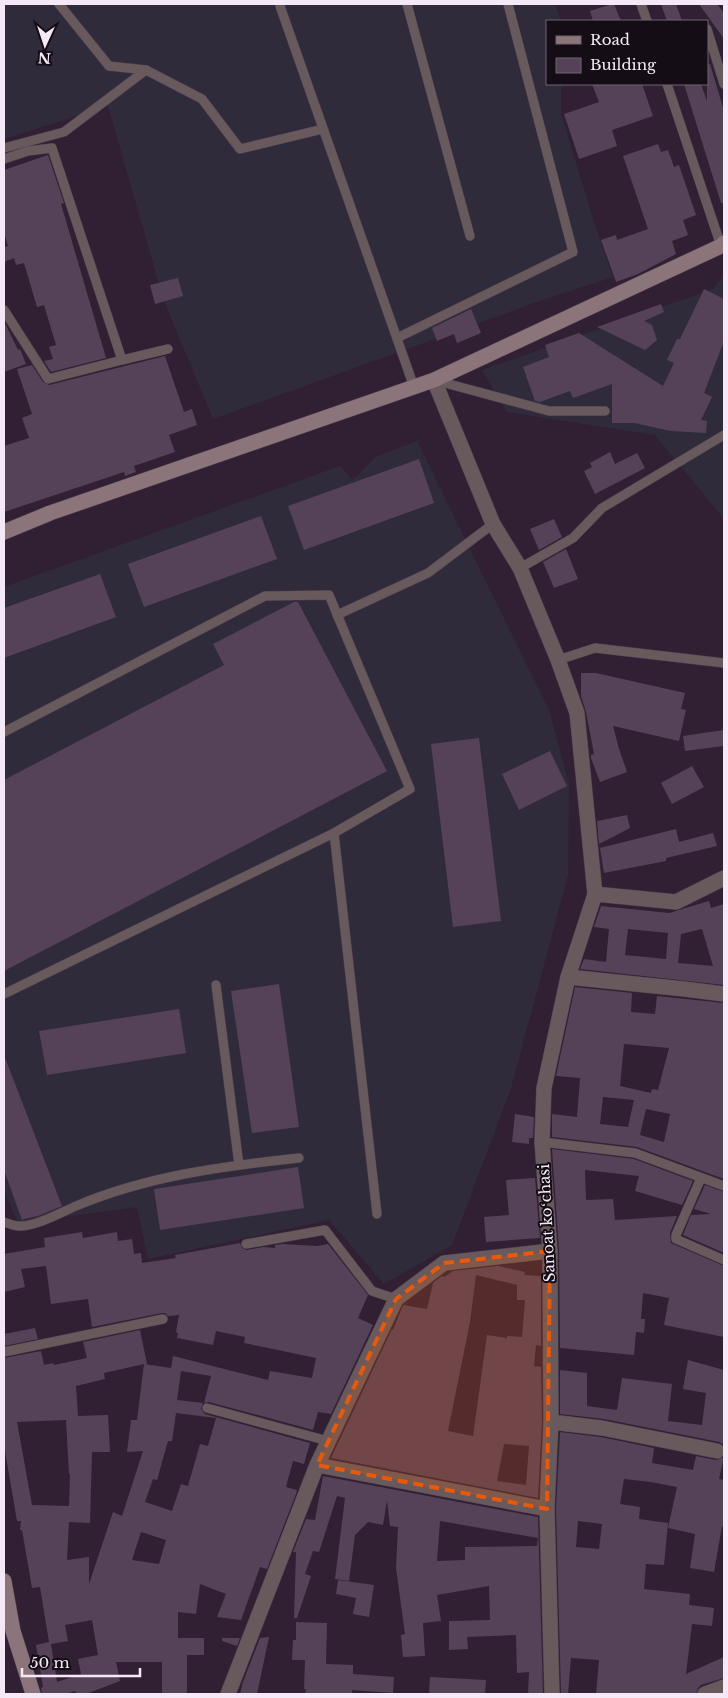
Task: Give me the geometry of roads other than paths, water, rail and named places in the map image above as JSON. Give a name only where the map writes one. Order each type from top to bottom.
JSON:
[{"type":"street","points":[[4,532],[50,513],[434,380],[722,245]]},
{"type":"street","points":[[434,380],[493,524],[520,568],[558,660],[577,713],[595,894],[676,902],[724,878]]},
{"type":"street","name":"Sanoat koʻchasi","points":[[552,1694],[547,1509],[551,1422],[550,1250],[542,1142],[544,1088],[568,978],[595,894]]},
{"type":"street","points":[[568,978],[684,988],[724,994]]},
{"type":"street","points":[[228,1694],[316,1465],[396,1299],[444,1262],[550,1250]]},
{"type":"street","points":[[551,1422],[602,1428],[717,1451]]},
{"type":"street","points":[[316,1465],[547,1509]]},
{"type":"street","points":[[4,1581],[8,1632],[33,1694]]},
{"type":"street","points":[[705,1694],[724,1687]]},
{"type":"lane","points":[[59,4],[109,66],[146,70],[202,98],[240,149],[323,129]]},
{"type":"lane","points":[[407,4],[470,236]]},
{"type":"lane","points":[[397,338],[573,252],[508,4]]},
{"type":"lane","points":[[641,4],[647,20]]},
{"type":"lane","points":[[280,6],[414,387]]},
{"type":"lane","points":[[708,32],[724,84]]},
{"type":"lane","points":[[5,146],[64,132],[146,70]]},
{"type":"lane","points":[[667,85],[722,245]]},
{"type":"lane","points":[[4,158],[28,151],[52,148],[122,360]]},
{"type":"lane","points":[[4,310],[48,379],[168,349]]},
{"type":"lane","points":[[434,380],[549,411],[605,411]]},
{"type":"lane","points":[[520,568],[573,538],[602,508],[724,435]]},
{"type":"lane","points":[[337,615],[428,573],[493,524]]},
{"type":"lane","points":[[4,732],[265,596],[329,595],[410,790],[334,833],[4,994]]},
{"type":"lane","points":[[558,660],[595,648],[724,663]]},
{"type":"lane","points":[[334,833],[377,1214]]},
{"type":"lane","points":[[216,985],[239,1164]]},
{"type":"lane","points":[[542,1142],[635,1153],[724,1186]]},
{"type":"lane","points":[[4,1222],[18,1226],[33,1224],[83,1203],[136,1185],[190,1172],[239,1164],[299,1158]]},
{"type":"lane","points":[[701,1178],[676,1239],[724,1260]]},
{"type":"lane","points":[[246,1244],[325,1230],[372,1291],[396,1299]]},
{"type":"lane","points":[[4,1352],[164,1319]]},
{"type":"lane","points":[[207,1408],[328,1441]]}]
